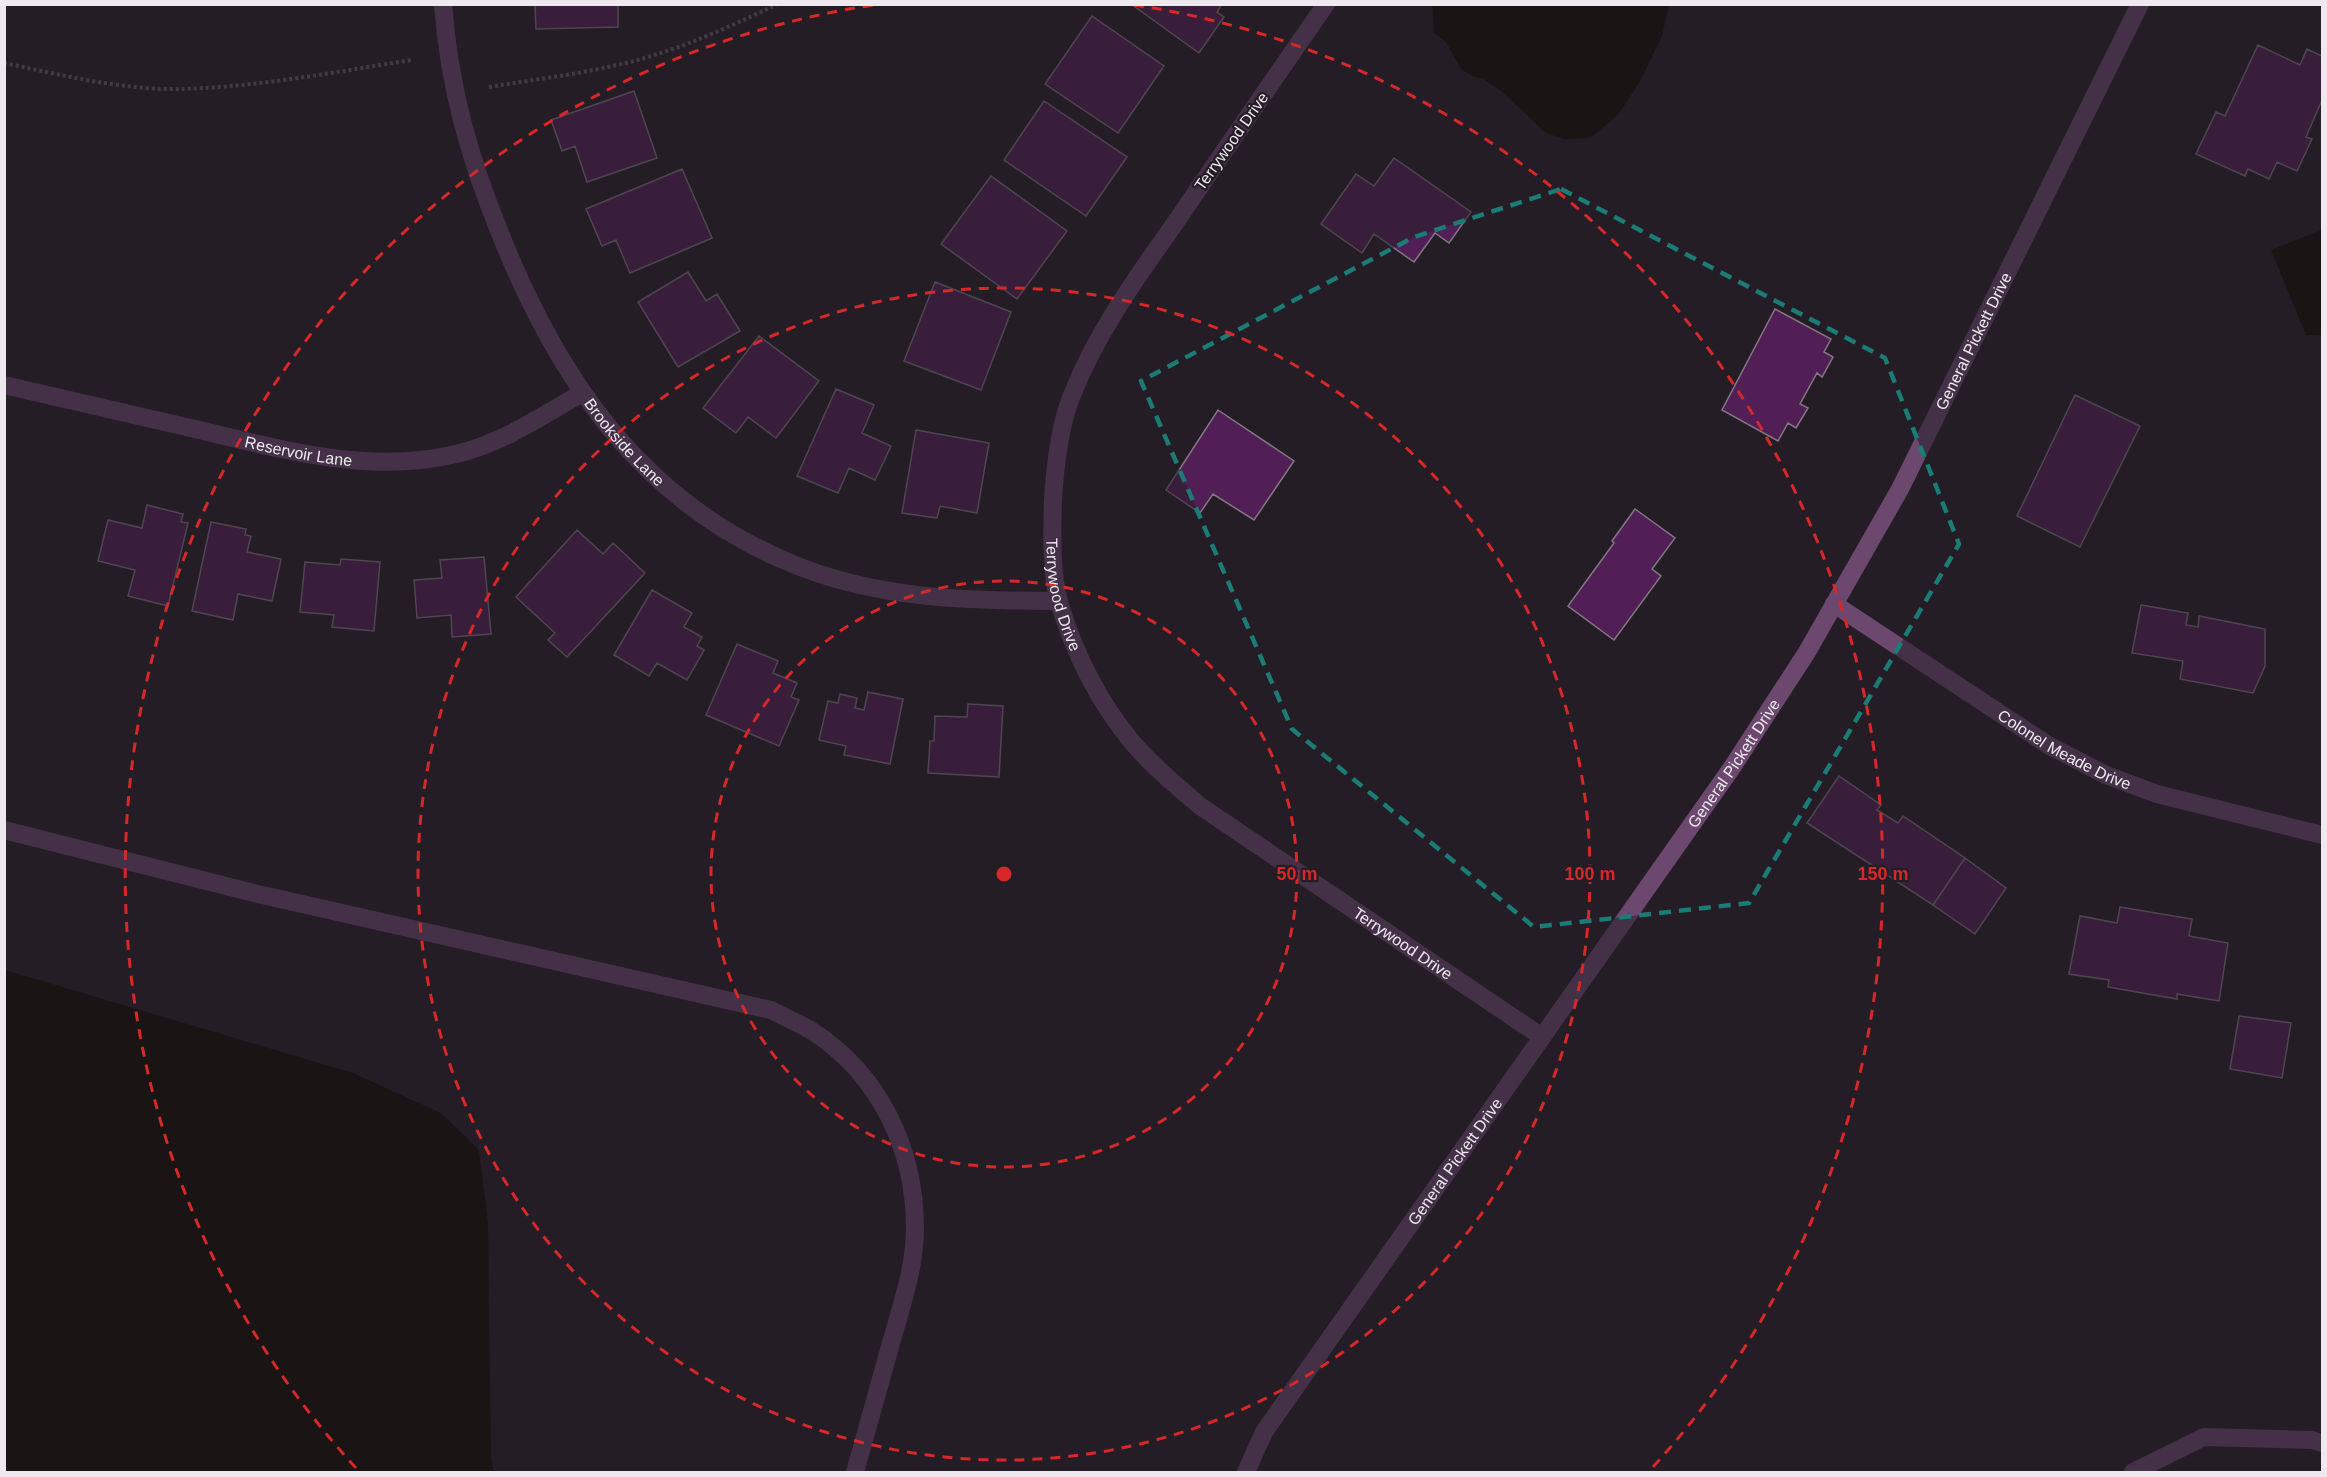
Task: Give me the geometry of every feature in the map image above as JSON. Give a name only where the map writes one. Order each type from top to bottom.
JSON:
[{"type":"street","name":"Brookside Lane","points":[[443,4],[452,84],[464,135],[511,261],[546,336],[582,393],[615,437],[648,471],[673,492],[737,537],[788,563],[847,582],[908,595],[974,600],[1059,601]]},
{"type":"street","name":"Terrywood Drive","points":[[1326,4],[1124,296],[1092,348],[1071,398],[1059,443],[1051,539],[1059,601],[1081,659],[1106,705],[1132,742],[1163,774],[1200,806],[1542,1037]]},
{"type":"street","name":"General Pickett Drive","points":[[1246,1473],[1264,1432],[1733,766],[1807,652],[1900,489],[2140,4]]},
{"type":"street","name":"Reservoir Lane","points":[[4,385],[321,457],[370,462],[419,461],[457,454],[499,439],[582,393]]},
{"type":"street","name":"Colonel Meade Drive","points":[[1834,604],[2048,745],[2106,775],[2157,794],[2322,835]]},
{"type":"street","points":[[4,830],[258,894],[771,1010],[812,1031],[848,1061],[878,1096],[900,1137],[912,1183],[915,1230],[909,1278],[855,1473]]},
{"type":"street","points":[[2133,1473],[2204,1437],[2312,1440],[2322,1443]]},
{"type":"path","points":[[489,87],[570,74],[651,56],[720,30],[778,4]]},
{"type":"path","points":[[4,63],[93,82],[178,89],[258,84],[411,60]]},
{"type":"highlighted area","points":[[1561,189],[1885,358],[1959,544],[1749,903],[1534,927],[1292,729],[1141,381],[1414,237]]},
{"type":"shaded area","points":[[1432,4],[1669,5],[1662,36],[1639,83],[1618,115],[1590,138],[1564,139],[1546,133],[1500,90],[1461,69],[1446,42],[1434,33]]},
{"type":"shaded area","points":[[2322,230],[2322,335],[2306,335],[2271,250]]},
{"type":"shaded area","points":[[5,970],[353,1073],[441,1113],[479,1150],[488,1223],[491,1456],[494,1472],[5,1472]]},
{"type":"building","points":[[535,4],[618,4],[618,27],[536,29]]},
{"type":"building","points":[[1131,4],[1222,4],[1217,12],[1224,17],[1199,53]]},
{"type":"building","points":[[1092,16],[1164,66],[1118,133],[1045,84]]},
{"type":"building","points":[[2258,45],[2300,65],[2307,49],[2322,56],[2322,100],[2306,137],[2312,139],[2297,171],[2277,162],[2269,179],[2248,169],[2245,176],[2196,154],[2216,112],[2225,116]]},
{"type":"building","points":[[634,91],[657,158],[587,182],[575,146],[562,151],[551,120]]},
{"type":"building","points":[[1044,101],[1127,157],[1086,216],[1004,160]]},
{"type":"building","points":[[1394,158],[1471,212],[1449,243],[1435,233],[1414,262],[1374,234],[1362,253],[1321,224],[1356,174],[1374,186]]},
{"type":"building","points":[[682,169],[712,238],[630,273],[616,240],[602,246],[586,209]]},
{"type":"building","points":[[991,176],[1067,231],[1017,299],[941,244]]},
{"type":"building","points":[[688,272],[706,301],[717,294],[740,331],[678,367],[638,302]]},
{"type":"building","points":[[935,282],[1011,312],[981,390],[904,361]]},
{"type":"building","points":[[1775,309],[1831,339],[1824,352],[1833,357],[1822,377],[1817,373],[1800,404],[1808,408],[1796,428],[1788,423],[1778,441],[1722,410]]},
{"type":"building","points":[[759,336],[819,381],[776,438],[748,417],[736,433],[703,408]]},
{"type":"building","points":[[836,389],[874,405],[862,433],[891,446],[875,480],[849,468],[838,493],[797,476]]},
{"type":"building","points":[[2075,395],[2140,426],[2080,547],[2017,516]]},
{"type":"building","points":[[1218,410],[1294,461],[1254,520],[1213,494],[1200,513],[1166,490]]},
{"type":"building","points":[[916,430],[989,443],[977,513],[940,506],[937,518],[902,513]]},
{"type":"building","points":[[147,505],[183,514],[181,522],[188,523],[168,606],[128,596],[135,570],[98,561],[108,520],[142,528]]},
{"type":"building","points":[[1635,509],[1675,538],[1652,569],[1661,576],[1614,640],[1568,606],[1614,543],[1612,541]]},
{"type":"building","points":[[211,522],[246,529],[245,535],[251,536],[247,552],[281,559],[272,601],[238,594],[233,620],[192,611]]},
{"type":"building","points":[[577,530],[603,554],[613,543],[645,573],[567,657],[548,640],[555,633],[516,597]]},
{"type":"building","points":[[484,557],[491,634],[452,637],[451,615],[417,618],[414,580],[442,578],[440,560]]},
{"type":"building","points":[[341,559],[380,562],[374,631],[332,627],[334,615],[300,612],[305,562],[340,565]]},
{"type":"building","points":[[652,590],[692,613],[684,627],[702,637],[697,646],[704,650],[687,680],[657,663],[649,676],[614,655]]},
{"type":"building","points":[[2141,605],[2188,613],[2186,625],[2198,627],[2199,616],[2265,629],[2265,666],[2253,693],[2180,679],[2183,661],[2132,653]]},
{"type":"building","points":[[737,644],[778,661],[773,673],[797,683],[791,697],[799,700],[779,746],[706,715]]},
{"type":"building","points":[[868,692],[903,699],[890,764],[844,755],[846,746],[819,740],[828,701],[838,703],[840,694],[857,698],[855,708],[864,710]]},
{"type":"building","points":[[968,704],[1003,706],[999,777],[928,773],[930,741],[934,741],[935,716],[967,717]]},
{"type":"building","points":[[1839,776],[1881,805],[1877,810],[1898,823],[1903,816],[1965,858],[1933,905],[1807,823]]},
{"type":"building","points":[[1965,858],[2006,888],[1975,934],[1933,905]]},
{"type":"building","points":[[2120,907],[2192,919],[2189,936],[2228,943],[2219,1001],[2177,994],[2177,999],[2108,987],[2109,980],[2069,974],[2080,916],[2117,923]]},
{"type":"building","points":[[2239,1016],[2291,1023],[2282,1078],[2230,1069]]}]
